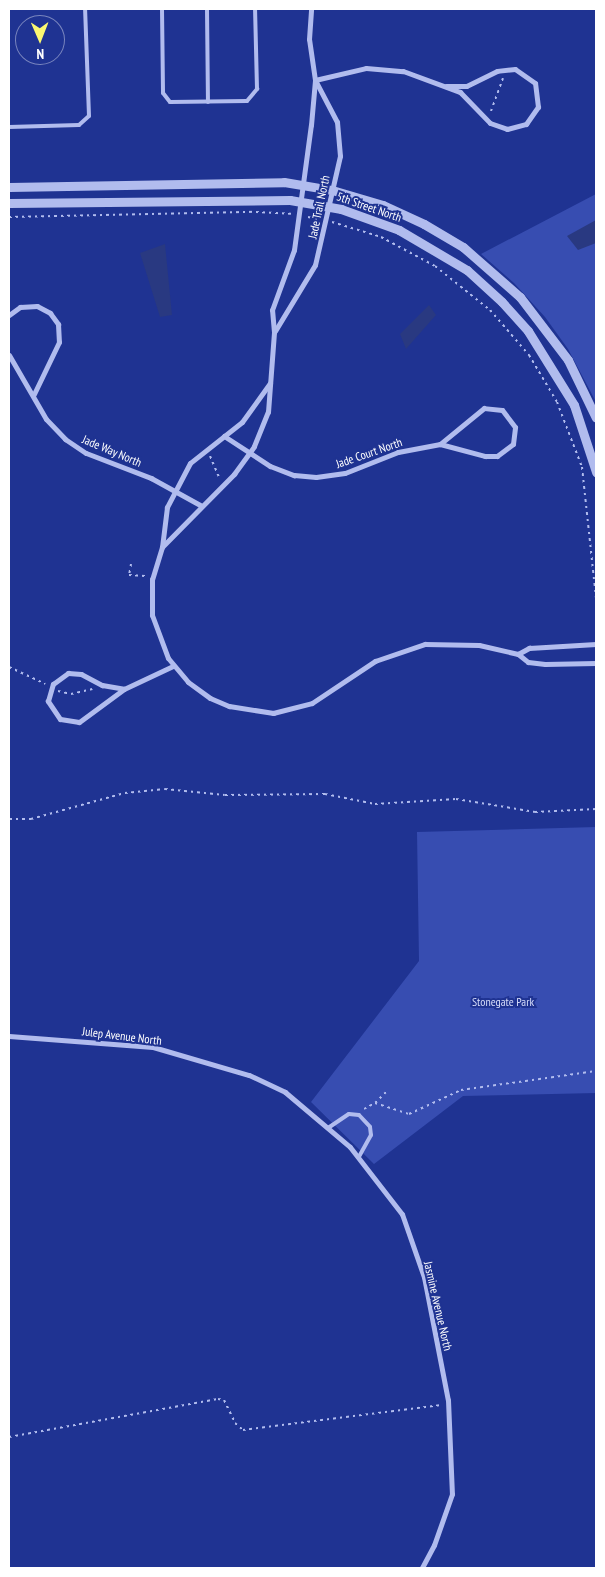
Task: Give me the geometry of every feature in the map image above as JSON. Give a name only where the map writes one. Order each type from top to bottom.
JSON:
[{"type":"street","name":"Jade Trail North","points":[[162,547],[228,481],[249,454],[268,412],[274,332],[272,310],[292,257],[304,184],[315,80],[309,39],[311,9]]},
{"type":"street","points":[[315,80],[354,69],[383,67],[403,70],[463,94],[490,123],[503,128],[522,126],[538,107],[535,83],[515,69],[497,71],[466,86],[446,86]]},
{"type":"street","name":"Jade Trail North","points":[[274,332],[312,272],[340,156],[340,133],[315,80]]},
{"type":"street","name":"5th Street North","points":[[9,187],[247,182],[304,184],[332,190],[404,213],[444,234],[485,265],[520,297],[548,330],[576,373],[596,418]]},
{"type":"street","name":"5th Street North","points":[[9,203],[254,198],[301,201],[328,206],[375,220],[423,242],[467,270],[502,302],[533,336],[563,384],[581,423],[596,472]]},
{"type":"street","points":[[9,314],[20,307],[37,306],[50,313],[58,324],[58,342],[34,394]]},
{"type":"street","name":"Jade Way North","points":[[9,355],[34,394],[46,419],[72,444],[174,490],[202,506]]},
{"type":"street","name":"Jade Trail North","points":[[270,383],[247,416],[197,456],[174,490],[166,513],[162,547],[152,580],[151,604],[157,635],[173,666],[194,687],[217,701],[242,710],[273,713],[312,703],[374,661],[417,646],[464,643],[518,654],[528,662],[559,665],[596,663]]},
{"type":"street","name":"Jade Court North","points":[[224,436],[249,454],[286,473],[322,477],[345,473],[398,452],[440,444],[462,428],[477,411],[487,407],[505,412],[515,427],[513,444],[497,456],[485,456],[440,444]]},
{"type":"street","points":[[518,654],[529,648],[596,644]]},
{"type":"street","points":[[124,689],[102,685],[81,674],[68,674],[53,684],[48,701],[53,712],[60,719],[78,722],[124,689],[173,666]]},
{"type":"street","name":"Julep Avenue North","points":[[9,1036],[153,1048],[229,1067],[285,1092]]},
{"type":"street","name":"Jasmine Avenue North","points":[[285,1092],[328,1128],[358,1158],[402,1214],[424,1277],[448,1404],[452,1494],[434,1545],[422,1568]]},
{"type":"lane","points":[[9,127],[79,125],[89,116],[86,9]]},
{"type":"lane","points":[[162,9],[163,93],[170,102],[247,101],[257,89],[255,9]]},
{"type":"lane","points":[[207,9],[208,102]]},
{"type":"lane","points":[[328,1128],[349,1114],[359,1114],[370,1127],[371,1135],[358,1158]]},
{"type":"path","points":[[489,113],[499,95],[502,76]]},
{"type":"path","points":[[9,217],[256,212],[299,216],[326,220],[381,237],[435,266],[490,310],[525,350],[557,402],[582,467],[596,599]]},
{"type":"path","points":[[209,454],[220,480]]},
{"type":"path","points":[[131,564],[129,576],[145,576]]},
{"type":"path","points":[[9,667],[45,684]]},
{"type":"path","points":[[57,690],[71,694],[94,688]]},
{"type":"path","points":[[9,819],[31,819],[125,793],[165,789],[224,795],[325,794],[375,804],[456,799],[535,812],[596,809]]},
{"type":"path","points":[[375,1103],[409,1114],[461,1090],[596,1071]]},
{"type":"path","points":[[359,1114],[375,1103],[386,1092]]},
{"type":"path","points":[[9,1437],[218,1399],[224,1400],[234,1423],[243,1430],[448,1404]]},
{"type":"green space","points":[[596,194],[596,402],[568,349],[545,317],[514,283],[481,254]]},
{"type":"green space","name":"Stonegate Park","points":[[596,827],[596,1093],[463,1096],[374,1164],[311,1102],[419,961],[417,832]]},
{"type":"shaded area","points":[[596,220],[596,243],[578,250],[567,236]]},
{"type":"shaded area","points":[[165,244],[172,315],[160,317],[140,253]]},
{"type":"shaded area","points":[[429,305],[436,315],[406,349],[400,334]]}]
